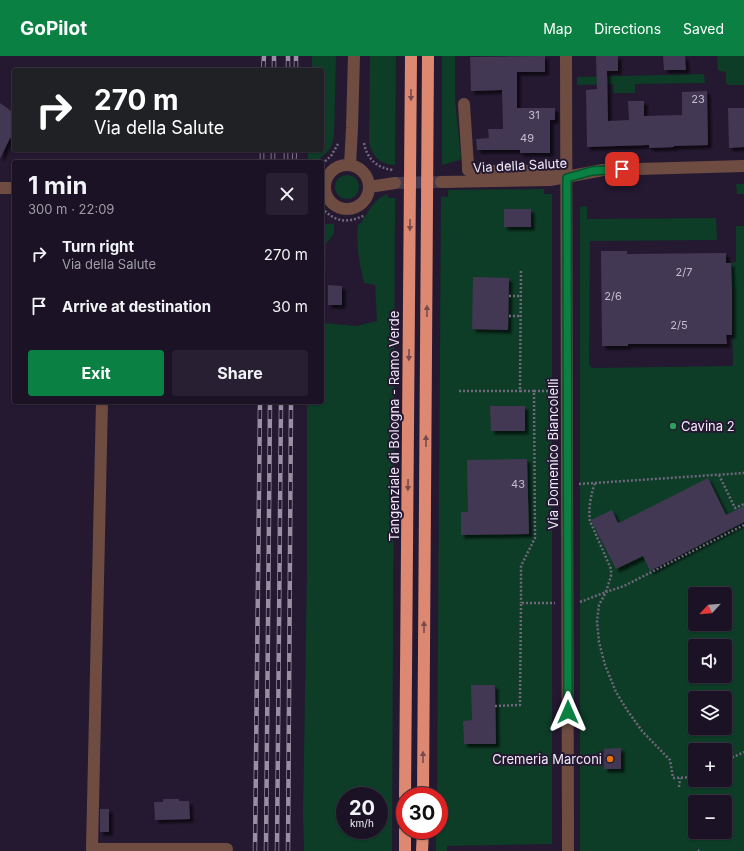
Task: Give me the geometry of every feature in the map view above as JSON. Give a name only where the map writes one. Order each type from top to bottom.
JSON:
[{"type":"highway","name":"Tangenziale di Bologna - Ramo Verde","points":[[405,787],[411,56]]},
{"type":"highway","points":[[423,787],[428,56]]},
{"type":"highway","points":[[405,839],[405,851]]},
{"type":"highway","points":[[422,851],[423,839]]},
{"type":"street","points":[[350,165],[354,56]]},
{"type":"street","name":"Via Domenico Biancolelli","points":[[566,56],[568,851]]},
{"type":"street","points":[[464,104],[468,170],[556,171],[567,178]]},
{"type":"street","points":[[324,184],[330,173],[335,168],[342,165],[350,165],[356,167],[366,175],[369,187],[365,201],[354,209],[346,210],[333,205],[328,200],[324,190]]},
{"type":"street","name":"Via della Salute","points":[[441,182],[550,180],[567,178],[592,171],[611,169],[744,166]]},
{"type":"street","points":[[369,187],[395,183]]},
{"type":"street","points":[[0,188],[12,188]]},
{"type":"street","points":[[102,404],[92,848],[227,849]]},
{"type":"path","points":[[364,140],[370,159],[380,167],[395,170]]},
{"type":"path","points":[[324,162],[334,152],[338,142]]},
{"type":"path","points":[[324,210],[334,218],[340,220],[354,220],[365,215]]},
{"type":"path","points":[[520,391],[521,271]]},
{"type":"path","points":[[509,296],[520,296]]},
{"type":"path","points":[[508,316],[520,316]]},
{"type":"path","points":[[459,391],[554,391]]},
{"type":"path","points":[[495,706],[520,706],[521,566],[535,538],[534,391]]},
{"type":"path","points":[[578,484],[744,473]]},
{"type":"path","points":[[719,474],[735,508],[744,504]]},
{"type":"path","points":[[595,483],[589,516],[595,534],[611,569],[611,576],[606,592],[599,605],[597,621],[599,642],[605,665],[616,692],[627,710],[642,731],[670,760],[673,778],[688,777]]},
{"type":"path","points":[[578,602],[624,586],[744,525]]},
{"type":"path","points":[[521,603],[555,603]]},
{"type":"path","points":[[732,758],[744,752]]},
{"type":"path","points":[[680,778],[680,787]]},
{"type":"green space","points":[[312,56],[336,56],[334,136],[330,148],[318,160],[308,160],[308,152],[324,152],[324,68],[312,68]]},
{"type":"green space","points":[[370,56],[396,56],[395,165],[381,162],[373,153],[369,143]]},
{"type":"green space","points":[[442,56],[455,56],[455,100],[461,158],[460,160],[442,165]]},
{"type":"green space","points":[[717,56],[744,56],[744,85],[728,85],[726,83],[726,72],[719,71]]},
{"type":"green space","points":[[704,74],[705,83],[635,84],[635,93],[614,93],[613,84],[577,85],[577,77]]},
{"type":"green space","points":[[347,175],[356,178],[359,187],[356,196],[347,199],[338,196],[335,187],[338,178]]},
{"type":"green space","points":[[736,184],[744,184],[744,194],[737,194]]},
{"type":"green space","points":[[544,189],[544,194],[552,194],[552,844],[447,846],[447,851],[436,851],[436,839],[448,839],[448,787],[437,787],[441,197],[448,197],[448,190]]},
{"type":"green space","points":[[388,194],[388,198],[395,198],[392,851],[304,851],[303,815],[307,570],[307,404],[324,404],[324,323],[356,326],[377,321],[375,285],[364,283],[358,254],[357,240],[358,225],[375,202]]},
{"type":"green space","points":[[587,206],[587,219],[716,218],[716,240],[590,241],[589,364],[593,368],[733,366],[731,263],[736,262],[736,226],[744,226],[744,851],[580,851],[580,207]]},
{"type":"green space","points":[[324,224],[334,224],[334,233],[326,244],[324,323]]},
{"type":"building","points":[[545,56],[545,72],[517,72],[517,108],[555,108],[555,120],[550,120],[550,153],[520,153],[520,150],[477,150],[476,139],[489,138],[488,129],[503,129],[502,90],[471,91],[470,57]]},
{"type":"building","points":[[596,56],[618,56],[618,71],[607,71],[608,121],[629,120],[628,101],[644,101],[644,116],[682,115],[682,92],[707,91],[708,145],[649,148],[649,145],[587,147],[586,90],[597,89]]},
{"type":"building","points":[[663,56],[685,56],[686,70],[664,70]]},
{"type":"building","points":[[0,103],[12,112],[12,140],[10,138],[0,159]]},
{"type":"building","points":[[728,108],[744,108],[744,147],[729,148]]},
{"type":"building","points":[[504,209],[531,209],[531,227],[504,227]]},
{"type":"building","points":[[601,251],[627,251],[627,254],[726,253],[726,263],[731,263],[732,291],[732,335],[726,335],[727,344],[628,344],[628,346],[602,346]]},
{"type":"building","points":[[473,277],[509,278],[508,330],[472,329]]},
{"type":"building","points":[[328,285],[342,286],[342,305],[328,305]]},
{"type":"building","points":[[490,406],[525,406],[525,431],[491,431]]},
{"type":"building","points":[[527,459],[529,534],[461,535],[461,512],[468,512],[467,460]]},
{"type":"building","points":[[708,478],[726,515],[744,506],[744,522],[650,571],[643,556],[616,569],[591,520],[612,510],[618,523]]},
{"type":"building","points":[[471,685],[495,685],[496,744],[464,744],[463,721],[472,720]]},
{"type":"building","points":[[621,748],[621,769],[604,769],[604,749]]},
{"type":"building","points":[[163,799],[179,799],[179,801],[189,801],[190,819],[155,820],[154,802],[163,802]]},
{"type":"building","points":[[100,809],[109,809],[109,832],[100,832]]},
{"type":"tunnel","points":[[395,183],[441,182]]},
{"type":"railway","points":[[263,68],[264,56]]},
{"type":"railway","points":[[274,56],[274,68]]},
{"type":"railway","points":[[288,56],[288,68]]},
{"type":"railway","points":[[296,56],[296,68]]},
{"type":"railway","points":[[262,152],[262,160]]},
{"type":"railway","points":[[273,152],[273,160]]},
{"type":"railway","points":[[286,152],[286,160]]},
{"type":"railway","points":[[294,160],[295,152]]},
{"type":"railway","points":[[255,851],[260,404]]},
{"type":"railway","points":[[266,851],[270,404]]},
{"type":"railway","points":[[277,851],[281,404]]},
{"type":"railway","points":[[288,851],[291,404]]},
{"type":"place","name":"Cavina 2","points":[[673,426]]},
{"type":"place","name":"Cremeria Marconi","points":[[610,759]]},
{"type":"route","points":[[568,712],[567,178],[592,171],[622,169]]}]
